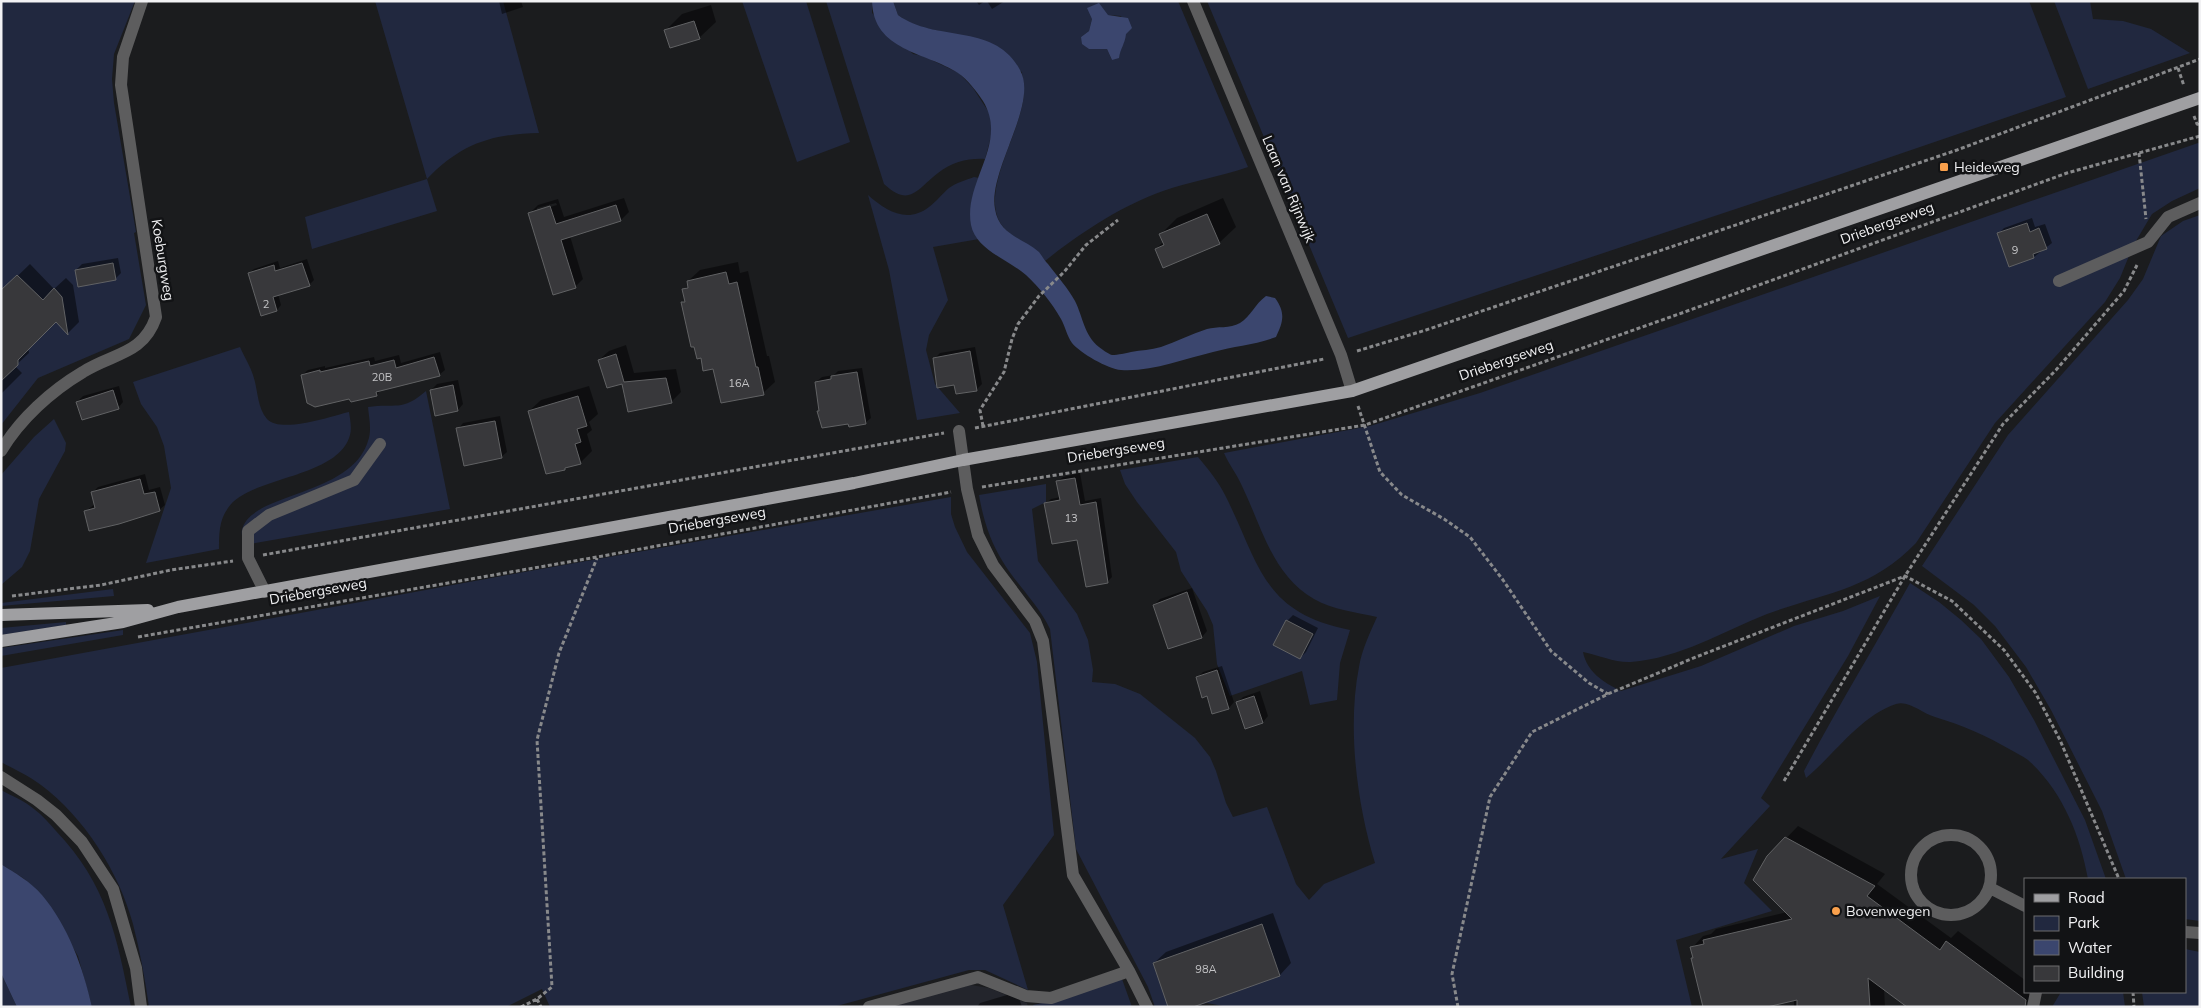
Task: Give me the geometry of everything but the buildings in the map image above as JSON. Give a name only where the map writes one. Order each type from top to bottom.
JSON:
[{"type":"main road","name":"Driebergseweg","points":[[1,615],[36,612],[120,612],[178,607],[854,483],[963,460],[1352,391],[2200,98]]},
{"type":"main road","name":"Driebergseweg","points":[[1,641],[122,622],[178,607]]},
{"type":"street","name":"Koeburgweg","points":[[1,451],[24,418],[50,396],[83,372],[136,347],[145,340],[156,317],[121,86],[122,57],[142,1]]},
{"type":"street","name":"Laan van Rijnwijk","points":[[1193,1],[1273,189],[1341,356],[1352,391]]},
{"type":"street","points":[[2059,281],[2148,242],[2168,217],[2200,202]]},
{"type":"street","points":[[959,431],[968,489],[978,535],[993,565],[1034,621],[1043,641],[1072,875],[1129,971],[1147,1007]]},
{"type":"street","points":[[265,592],[248,558],[248,531],[269,515],[354,480],[380,444]]},
{"type":"street","points":[[1,777],[37,800],[56,815],[82,842],[112,889],[136,968],[142,1007]]},
{"type":"street","points":[[1946,835],[1959,835],[1972,840],[1982,849],[1988,860],[1991,874],[1990,888],[1984,899],[1974,908],[1962,914],[1949,916],[1936,913],[1924,906],[1915,896],[1911,884],[1910,870],[1914,857],[1922,846],[1933,839],[1946,835]]},
{"type":"street","points":[[1990,888],[2024,905]]},
{"type":"street","points":[[2186,932],[2200,933]]},
{"type":"street","points":[[869,1007],[978,977],[1026,996],[1051,998],[1129,971]]},
{"type":"street","points":[[2033,1007],[2036,993]]},
{"type":"path","points":[[9,596],[101,585],[171,570],[248,558],[959,431],[1341,356],[1426,330],[1957,150],[2200,59]]},
{"type":"path","name":"Driebergseweg","points":[[138,637],[597,557],[968,489],[1365,425],[2067,174],[2139,153],[2175,145],[2200,136]]},
{"type":"path","points":[[1784,781],[1905,576],[2003,424],[2056,370],[2124,291],[2148,242],[2139,153]]},
{"type":"path","points":[[983,426],[980,410],[1004,372],[1012,339],[1018,324],[1039,296],[1064,272],[1086,245],[1118,220]]},
{"type":"path","points":[[1365,425],[1380,472],[1402,495],[1444,518],[1470,537],[1503,580],[1551,651],[1589,683],[1608,694]]},
{"type":"path","points":[[521,1007],[552,988],[537,740],[558,653],[597,557]]},
{"type":"path","points":[[1458,1007],[1452,974],[1490,797],[1532,732],[1608,694],[1696,657],[1905,576],[1952,601],[2004,650],[2035,692],[2060,740],[2119,878]]},
{"type":"path","points":[[2133,993],[2134,1007]]},
{"type":"path","points":[[537,998],[541,1007]]},
{"type":"shaded area","points":[[971,985],[989,988],[1027,1003],[1028,1007],[883,1007]]},
{"type":"green space","points":[[1,1],[135,1],[114,54],[112,79],[114,103],[136,232],[134,233],[146,305],[129,339],[38,378],[1,425]]},
{"type":"green space","points":[[375,1],[503,1],[539,133],[506,136],[478,143],[452,157],[427,179]]},
{"type":"green space","points":[[742,1],[806,1],[850,142],[797,162]]},
{"type":"green space","points":[[826,1],[872,1],[872,13],[913,54],[923,56],[959,73],[973,88],[990,114],[992,133],[985,159],[973,159],[955,163],[938,173],[913,194],[900,195],[884,184]]},
{"type":"green space","points":[[893,1],[1178,1],[1248,167],[1147,197],[1116,212],[1072,240],[1045,261],[1035,251],[1006,230],[1001,224],[996,210],[995,194],[999,177],[1022,106],[1024,91],[1022,72],[940,31],[919,27],[898,15]],"holes":[[[1108,15],[1121,16],[1125,35],[1124,40],[1121,48],[1112,60],[1107,49],[1089,49],[1081,37],[1089,31],[1092,19]]]},
{"type":"green space","points":[[1207,1],[2029,1],[2066,97],[1348,338]]},
{"type":"green space","points":[[2054,1],[2090,1],[2093,19],[2123,21],[2151,29],[2190,53],[2088,89]]},
{"type":"green space","points":[[2198,143],[2200,144],[2200,188],[2172,201],[2152,214],[2133,246],[2120,278],[2105,302],[1995,423],[1916,543],[1899,559],[1864,581],[1767,614],[1684,650],[1649,660],[1631,662],[1613,660],[1583,652],[1592,671],[1608,684],[1621,691],[1701,666],[1794,626],[1843,611],[1880,596],[1848,656],[1761,798],[1770,806],[1721,859],[1758,849],[1744,883],[1772,911],[1676,940],[1692,1007],[1228,1007],[1207,1003],[1190,1007],[1155,1007],[1148,987],[1076,849],[1050,629],[1040,611],[998,554],[988,530],[979,495],[1046,484],[1046,502],[1032,509],[1038,561],[1077,614],[1088,640],[1093,670],[1092,682],[1115,684],[1140,694],[1195,738],[1210,757],[1226,803],[1233,817],[1267,807],[1296,884],[1309,900],[1324,884],[1375,863],[1363,816],[1359,791],[1354,740],[1354,715],[1360,660],[1377,617],[1321,603],[1300,589],[1288,577],[1270,549],[1240,482],[1224,453],[1370,426],[1480,393]]},
{"type":"green space","points":[[974,177],[979,178],[972,202],[971,216],[979,239],[933,247],[948,300],[929,335],[926,350],[935,384],[960,413],[917,420],[889,270],[868,195],[889,210],[905,215],[913,215],[929,207],[952,186]]},
{"type":"green space","points":[[427,179],[437,211],[312,249],[305,217]]},
{"type":"green space","points":[[2200,215],[2200,921],[2186,919],[2186,878],[2126,878],[2102,811],[2051,710],[2026,667],[1995,626],[1974,605],[1922,566],[2008,435],[2128,300],[2143,279],[2161,236],[2183,221]]},
{"type":"green space","points":[[240,347],[255,380],[259,404],[267,419],[283,425],[307,423],[349,412],[350,435],[342,449],[329,460],[312,469],[254,489],[239,497],[228,508],[221,523],[219,549],[146,563],[171,488],[164,446],[157,427],[141,404],[133,382]]},
{"type":"green space","points":[[426,391],[450,509],[244,545],[242,530],[249,518],[263,508],[323,484],[342,473],[358,459],[368,441],[370,433],[368,407],[404,404],[418,398]]},
{"type":"green space","points":[[54,419],[66,443],[65,451],[39,499],[30,551],[22,567],[1,585],[1,475],[34,437]]},
{"type":"green space","points":[[1198,457],[1213,475],[1222,490],[1256,563],[1267,582],[1281,598],[1298,611],[1321,622],[1350,630],[1340,663],[1337,700],[1310,705],[1302,671],[1230,696],[1217,664],[1213,625],[1207,611],[1181,571],[1176,552],[1137,502],[1125,484],[1120,470]]},
{"type":"green space","points":[[951,497],[951,514],[967,552],[1030,633],[1037,662],[1054,835],[1003,905],[1028,990],[985,970],[969,970],[833,1007],[550,1007],[542,989],[506,1007],[149,1007],[138,944],[127,904],[98,847],[72,813],[57,798],[36,782],[1,762],[1,668],[524,572]]},
{"type":"green space","points":[[1910,583],[1939,602],[1961,620],[1981,639],[2009,677],[2034,720],[2085,820],[2106,878],[2088,878],[2080,846],[2060,799],[2040,772],[2022,756],[1984,736],[1901,703],[1883,710],[1859,726],[1806,778],[1804,771]]},
{"type":"green space","points":[[113,589],[114,596],[1,606],[1,603]]},
{"type":"green space","points":[[66,622],[66,625],[1,635],[1,628]]},
{"type":"green space","points":[[123,630],[123,635],[1,656],[1,648]]},
{"type":"green space","points":[[1,790],[27,804],[40,814],[73,851],[87,871],[98,892],[115,935],[131,1007],[92,1007],[78,956],[41,894],[23,878],[1,864]]},
{"type":"green space","points":[[2186,949],[2200,952],[2200,1007],[2144,1007],[2142,993],[2186,993]]},
{"type":"green space","points":[[1,973],[17,1007],[1,1007]]},
{"type":"green space","points":[[1122,979],[1132,1007],[1034,1007],[1033,1005],[1064,998]]},
{"type":"green space","points":[[2060,993],[2123,993],[2125,1007],[2052,1007]]},
{"type":"water","points":[[872,1],[893,1],[898,15],[913,23],[930,29],[980,39],[996,45],[1009,55],[1020,70],[1024,84],[1023,101],[995,193],[997,218],[1001,225],[1012,235],[1039,252],[1072,296],[1090,337],[1099,347],[1112,355],[1157,348],[1207,329],[1236,325],[1247,317],[1266,296],[1275,298],[1281,308],[1282,322],[1276,337],[1167,364],[1132,370],[1109,367],[1076,347],[1070,340],[1057,313],[1036,285],[1026,275],[986,248],[974,234],[971,225],[970,209],[973,194],[989,148],[991,132],[990,117],[983,101],[969,83],[958,73],[903,48],[891,40],[881,30],[875,18]]},
{"type":"water","points":[[1099,3],[1108,15],[1128,18],[1132,28],[1126,34],[1119,58],[1112,60],[1107,49],[1089,49],[1082,44],[1081,37],[1089,31],[1092,19],[1087,8]]},
{"type":"water","points":[[1,864],[38,890],[60,920],[79,962],[92,1007],[17,1007],[1,973]]},
{"type":"place","name":"Heideweg","points":[[1944,167]]},
{"type":"place","name":"Bovenwegen","points":[[1836,911]]}]
